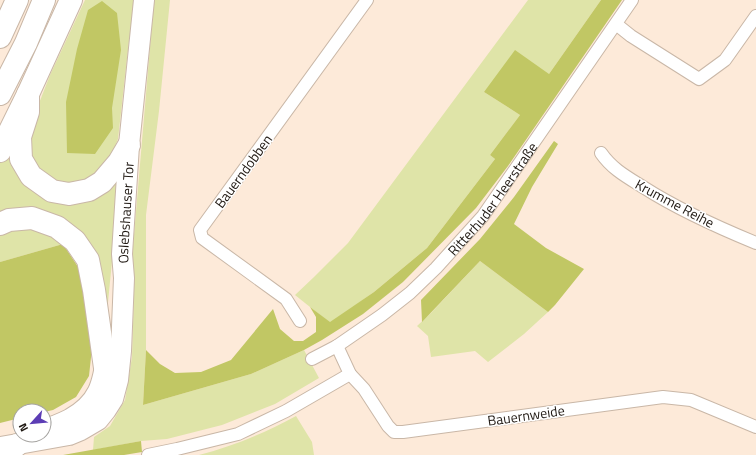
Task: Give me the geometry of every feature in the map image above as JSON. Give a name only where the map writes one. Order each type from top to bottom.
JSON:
[{"type":"highway","points":[[0,37],[17,0]]},
{"type":"highway","points":[[0,94],[26,43],[44,0]]},
{"type":"highway","points":[[0,151],[71,0]]},
{"type":"highway","name":"Oslebshauser Tor","points":[[8,443],[69,435],[81,430],[98,420],[113,399],[118,380],[122,351],[124,278],[122,254],[129,146],[144,0]]},
{"type":"highway","points":[[28,94],[28,112],[20,137],[21,159],[31,176],[52,191],[69,194],[89,190],[102,182],[119,162],[129,146]]},
{"type":"highway","points":[[0,224],[9,220],[32,218],[57,226],[75,241],[88,260],[94,290],[105,368]]},
{"type":"highway","points":[[52,426],[61,424],[79,414],[91,404],[99,390],[105,368],[116,275],[122,254]]},
{"type":"street","name":"Bauerndobben","points":[[300,321],[286,299],[202,238],[200,230],[367,0]]},
{"type":"street","name":"Ritterhuder Heerstraße","points":[[312,359],[337,346],[382,315],[410,293],[436,268],[482,216],[632,0]]},
{"type":"street","points":[[616,24],[631,36],[699,79],[725,60],[756,16]]},
{"type":"street","name":"Krumme Reihe","points":[[600,153],[609,164],[662,199],[701,219],[756,243]]},
{"type":"street","name":"Bauernweide","points":[[337,346],[350,374],[364,390],[388,426],[394,432],[663,397],[691,400],[756,427]]},
{"type":"street","points":[[148,455],[238,434],[286,411],[350,374]]},
{"type":"green space","points":[[85,0],[136,0],[136,10],[129,41],[118,139],[110,159],[97,175],[83,183],[63,185],[33,166],[27,148],[29,129],[50,75]]},
{"type":"green space","points":[[154,0],[170,0],[159,111],[146,215],[146,350],[143,405],[251,374],[304,350],[319,378],[275,404],[222,425],[167,439],[141,441],[93,450],[94,437],[110,426],[125,400],[132,357],[134,292],[131,270]]},
{"type":"green space","points":[[528,0],[601,0],[549,74],[484,92],[520,115],[490,155],[495,159],[427,248],[374,292],[330,323],[295,295],[348,243]]},
{"type":"green space","points":[[601,0],[622,0],[508,166],[476,208],[403,282],[363,314],[304,350],[251,374],[143,405],[146,350],[160,364],[175,373],[201,372],[231,360],[273,309],[280,329],[294,341],[303,341],[316,332],[316,317],[310,307],[330,322],[374,292],[427,248],[495,159],[490,155],[520,115],[484,92],[515,50],[549,74]]},
{"type":"green space","points":[[102,1],[117,13],[121,50],[112,108],[113,128],[95,154],[67,153],[66,102],[77,49],[88,10]]},
{"type":"green space","points":[[11,138],[56,197],[120,164],[106,323],[80,238],[0,215],[0,161]]},
{"type":"green space","points":[[554,141],[558,144],[532,187],[514,224],[546,248],[584,269],[548,312],[480,261],[422,322],[421,300],[480,239],[514,197]]},
{"type":"green space","points":[[21,227],[44,230],[63,244],[0,262],[0,232]]},
{"type":"green space","points":[[63,244],[80,270],[92,348],[89,376],[76,397],[52,410],[52,403],[12,403],[12,420],[0,423],[0,262]]},
{"type":"green space","points":[[480,261],[548,312],[524,334],[488,362],[475,351],[431,357],[428,336],[417,326]]},
{"type":"green space","points":[[296,416],[312,442],[314,455],[199,455],[224,448],[249,438]]},
{"type":"green space","points":[[141,441],[142,452],[124,455],[63,455]]}]
